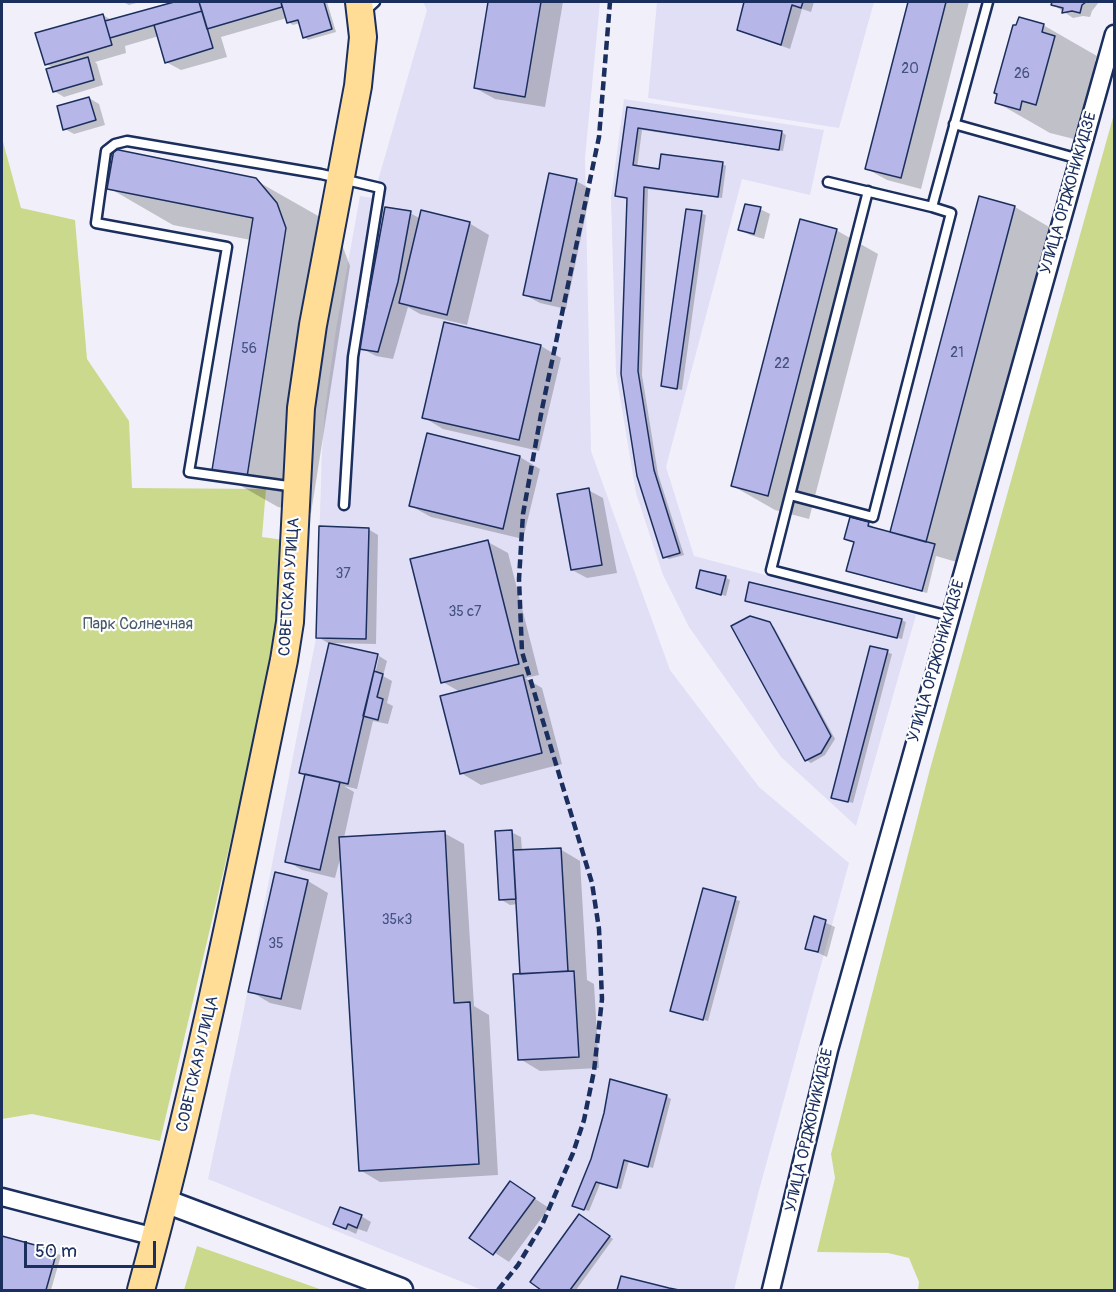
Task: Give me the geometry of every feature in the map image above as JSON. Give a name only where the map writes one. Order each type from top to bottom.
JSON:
[{"type":"main road","name":"СОВЕТСКАЯ УЛИЦА","points":[[141,1290],[205,1035],[285,660],[290,622],[301,408],[313,326],[342,178],[361,63],[365,6]]},
{"type":"main road","points":[[165,1201],[401,1290]]},
{"type":"street","name":"УЛИЦА ОРДЖОНИКИДЗЕ","points":[[771,1290],[829,1050],[1114,34]]},
{"type":"street","points":[[2,1197],[156,1237]]},
{"type":"lane","points":[[932,207],[988,2]]},
{"type":"lane","points":[[954,124],[1079,159]]},
{"type":"lane","points":[[297,488],[189,472],[227,247],[96,223],[106,151],[115,144],[127,141],[342,178],[380,188],[353,357],[344,505]]},
{"type":"lane","points":[[790,495],[873,517],[951,213],[828,182]]},
{"type":"lane","points":[[868,191],[771,570],[950,616]]},
{"type":"shaded area","points":[[423,2],[600,2],[585,158],[591,451],[670,670],[759,787],[849,863],[734,1290],[482,1290],[208,1179],[240,1029],[316,638],[325,410],[336,329],[360,196],[373,198],[427,10]]},
{"type":"shaded area","points":[[657,2],[874,2],[839,128],[648,98]]},
{"type":"shaded area","points":[[624,99],[824,130],[810,195],[742,179],[666,467],[694,556],[916,615],[856,826],[781,757],[689,627],[663,575],[636,493],[616,373],[611,198]]},
{"type":"green space","points":[[1114,114],[1114,1290],[918,1290],[919,1282],[909,1258],[888,1253],[817,1252],[835,1178],[831,1154],[930,769]]},
{"type":"green space","name":"Парк Солнечная","points":[[2,138],[21,208],[75,220],[87,359],[129,421],[132,488],[266,489],[262,537],[284,540],[270,674],[160,1141],[32,1114],[2,1119]]},
{"type":"green space","points":[[197,1246],[314,1287],[322,1290],[184,1290]]},
{"type":"building","points":[[174,2],[199,2],[202,11],[110,38],[105,21]]},
{"type":"building","points":[[199,2],[281,2],[282,7],[207,29]]},
{"type":"building","points":[[281,2],[324,2],[332,29],[303,38],[298,20],[287,23]]},
{"type":"building","points":[[488,2],[541,2],[525,97],[474,88]]},
{"type":"building","points":[[744,2],[803,2],[801,8],[792,5],[781,45],[737,30]]},
{"type":"building","points":[[908,2],[946,2],[901,178],[865,169]]},
{"type":"building","points":[[1052,2],[1086,2],[1082,5],[1080,13],[1072,11],[1062,13],[1063,8],[1051,5]]},
{"type":"building","points":[[202,11],[213,48],[165,63],[154,25]]},
{"type":"building","points":[[103,14],[112,45],[45,65],[35,33]]},
{"type":"building","points":[[1019,17],[1044,24],[1042,32],[1055,36],[1036,105],[1022,101],[1020,110],[995,103],[997,94],[994,93],[1013,25],[1016,25]]},
{"type":"building","points":[[88,57],[94,80],[53,92],[46,69]]},
{"type":"building","points":[[89,97],[96,120],[63,130],[57,106]]},
{"type":"building","points":[[627,107],[782,131],[779,150],[638,128],[633,165],[659,169],[661,154],[723,162],[718,197],[644,187],[638,371],[654,470],[680,553],[663,558],[637,476],[621,374],[627,198],[615,196]]},
{"type":"building","points":[[114,149],[256,178],[277,203],[286,228],[247,477],[212,470],[253,218],[107,189]]},
{"type":"building","points":[[549,173],[577,179],[551,301],[523,295]]},
{"type":"building","points":[[979,196],[1015,206],[926,542],[890,532]]},
{"type":"building","points":[[745,204],[761,207],[754,234],[738,230]]},
{"type":"building","points":[[385,207],[411,211],[398,282],[378,352],[359,349]]},
{"type":"building","points":[[686,209],[702,211],[677,389],[661,386]]},
{"type":"building","points":[[421,210],[470,222],[447,315],[399,303]]},
{"type":"building","points":[[800,219],[837,229],[768,496],[731,486]]},
{"type":"building","points":[[444,322],[541,345],[519,440],[422,418]]},
{"type":"building","points":[[427,433],[520,456],[503,529],[409,506]]},
{"type":"building","points":[[589,488],[602,565],[571,570],[557,494]]},
{"type":"building","points":[[850,517],[869,522],[868,526],[935,544],[922,591],[846,571],[854,542],[844,539]]},
{"type":"building","points":[[319,526],[369,528],[366,639],[316,638]]},
{"type":"building","points":[[488,540],[519,664],[441,683],[410,559]]},
{"type":"building","points":[[700,570],[726,576],[721,595],[696,588]]},
{"type":"building","points":[[749,582],[902,619],[897,638],[745,601]]},
{"type":"building","points":[[750,616],[770,622],[831,736],[821,753],[805,761],[731,626]]},
{"type":"building","points":[[329,643],[378,654],[348,784],[299,773]]},
{"type":"building","points":[[870,646],[888,650],[848,802],[831,798]]},
{"type":"building","points":[[374,671],[383,674],[377,697],[383,699],[378,720],[363,716]]},
{"type":"building","points":[[523,675],[542,753],[460,774],[440,696]]},
{"type":"building","points":[[305,774],[340,782],[320,870],[285,862]]},
{"type":"building","points":[[512,830],[516,899],[499,900],[495,831]]},
{"type":"building","points":[[445,831],[454,1003],[470,1002],[479,1164],[359,1171],[339,837]]},
{"type":"building","points":[[561,848],[568,971],[520,974],[513,850]]},
{"type":"building","points":[[275,872],[308,880],[281,999],[248,992]]},
{"type":"building","points":[[703,888],[736,897],[703,1020],[670,1011]]},
{"type":"building","points":[[814,916],[826,920],[818,952],[805,949]]},
{"type":"building","points":[[574,971],[579,1057],[518,1060],[513,974]]},
{"type":"building","points":[[610,1079],[667,1095],[648,1167],[624,1160],[617,1188],[596,1182],[584,1210],[572,1206],[591,1159],[604,1113]]},
{"type":"building","points":[[510,1181],[535,1198],[493,1255],[469,1238]]},
{"type":"building","points":[[340,1207],[362,1215],[357,1228],[348,1224],[346,1229],[333,1224]]},
{"type":"building","points":[[579,1214],[610,1236],[570,1290],[541,1290],[530,1282]]},
{"type":"building","points":[[2,1236],[57,1251],[46,1290],[2,1290]]},
{"type":"building","points":[[621,1276],[669,1288],[679,1290],[617,1290]]},
{"type":"railway","points":[[498,1290],[518,1265],[542,1225],[573,1153],[584,1120],[594,1071],[602,999],[599,929],[592,883],[522,652],[519,579],[523,514],[542,409],[599,137],[610,2]]}]
